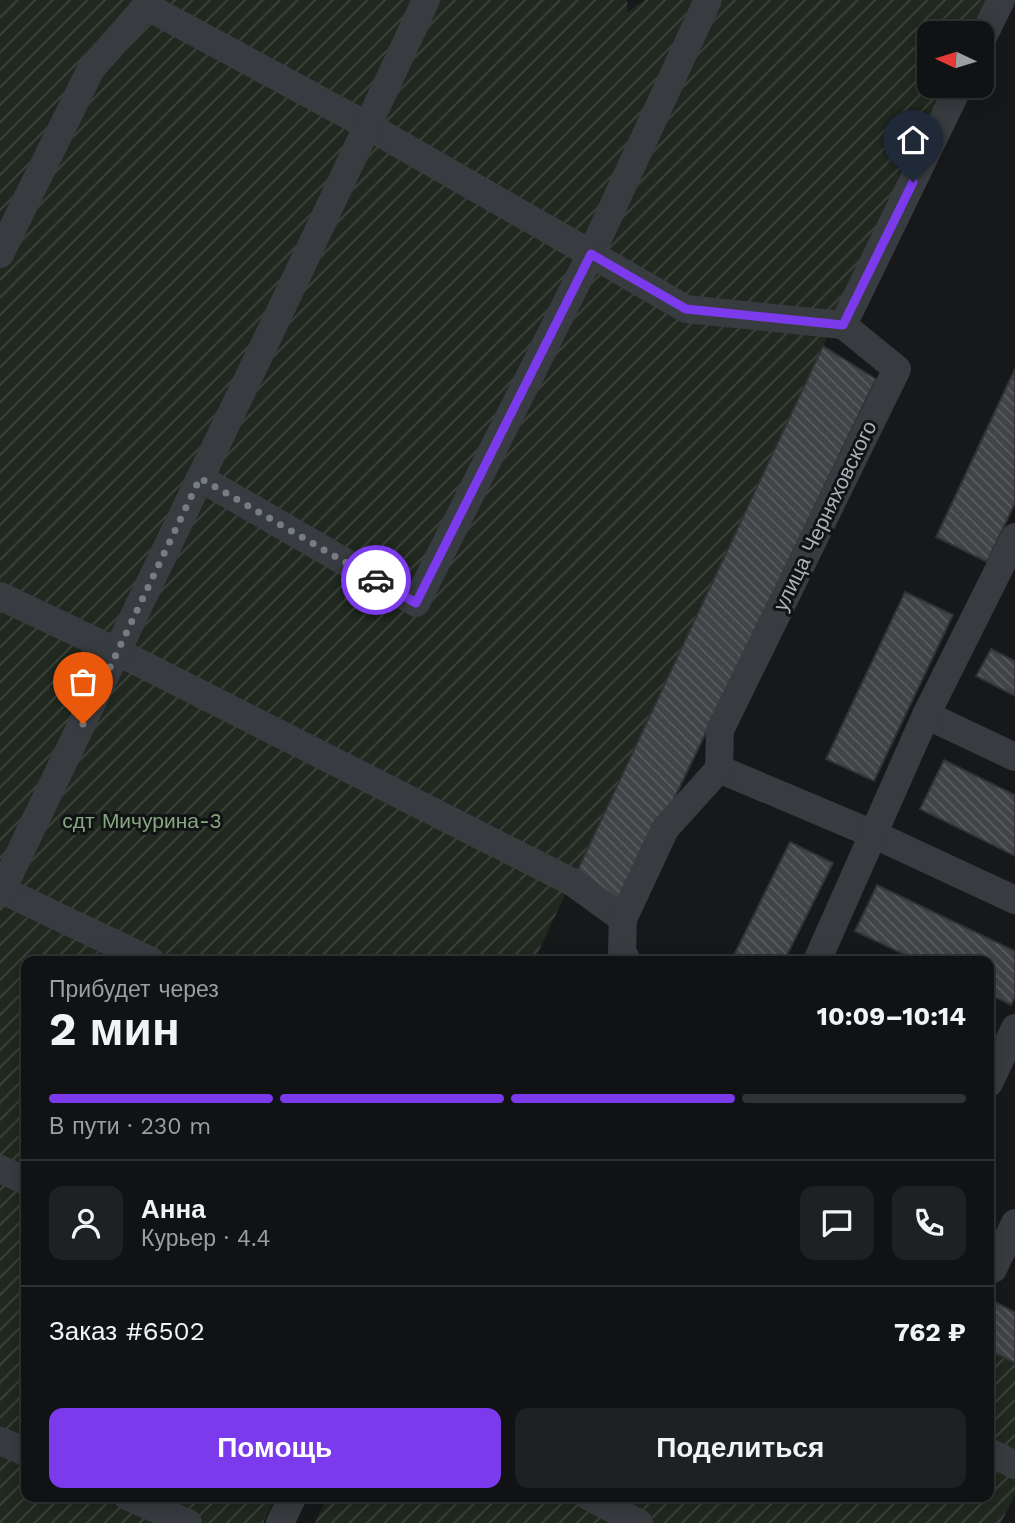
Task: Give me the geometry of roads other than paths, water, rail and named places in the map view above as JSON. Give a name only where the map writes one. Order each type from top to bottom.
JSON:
[{"type":"street","points":[[140,956],[1,892],[118,652],[426,0]]},
{"type":"street","points":[[200,478],[416,603],[591,254],[708,0]]},
{"type":"street","points":[[991,21],[1001,0]]},
{"type":"street","points":[[0,254],[91,69],[146,6],[368,126],[686,309],[843,325],[953,98]]},
{"type":"street","name":"улица Черняховского","points":[[719,769],[720,730],[897,369],[843,325]]},
{"type":"street","points":[[821,956],[926,715],[1015,537]]},
{"type":"street","points":[[0,596],[118,652],[572,882],[623,919]]},
{"type":"street","points":[[926,715],[1015,757]]},
{"type":"street","points":[[624,956],[622,951],[623,919],[665,830],[719,769],[873,834],[1015,900]]},
{"type":"street","points":[[1002,1059],[1015,1028]]},
{"type":"street","points":[[0,1169],[21,1179]]},
{"type":"street","points":[[994,1267],[1015,1223]]},
{"type":"street","points":[[0,1441],[21,1450]]},
{"type":"street","points":[[994,1454],[1015,1465]]},
{"type":"street","points":[[141,1502],[188,1523]]},
{"type":"street","points":[[280,1523],[290,1502]]},
{"type":"street","points":[[599,1502],[639,1523]]},
{"type":"park label","name":"сдт Мичурина-3","points":[[142,821]]}]
